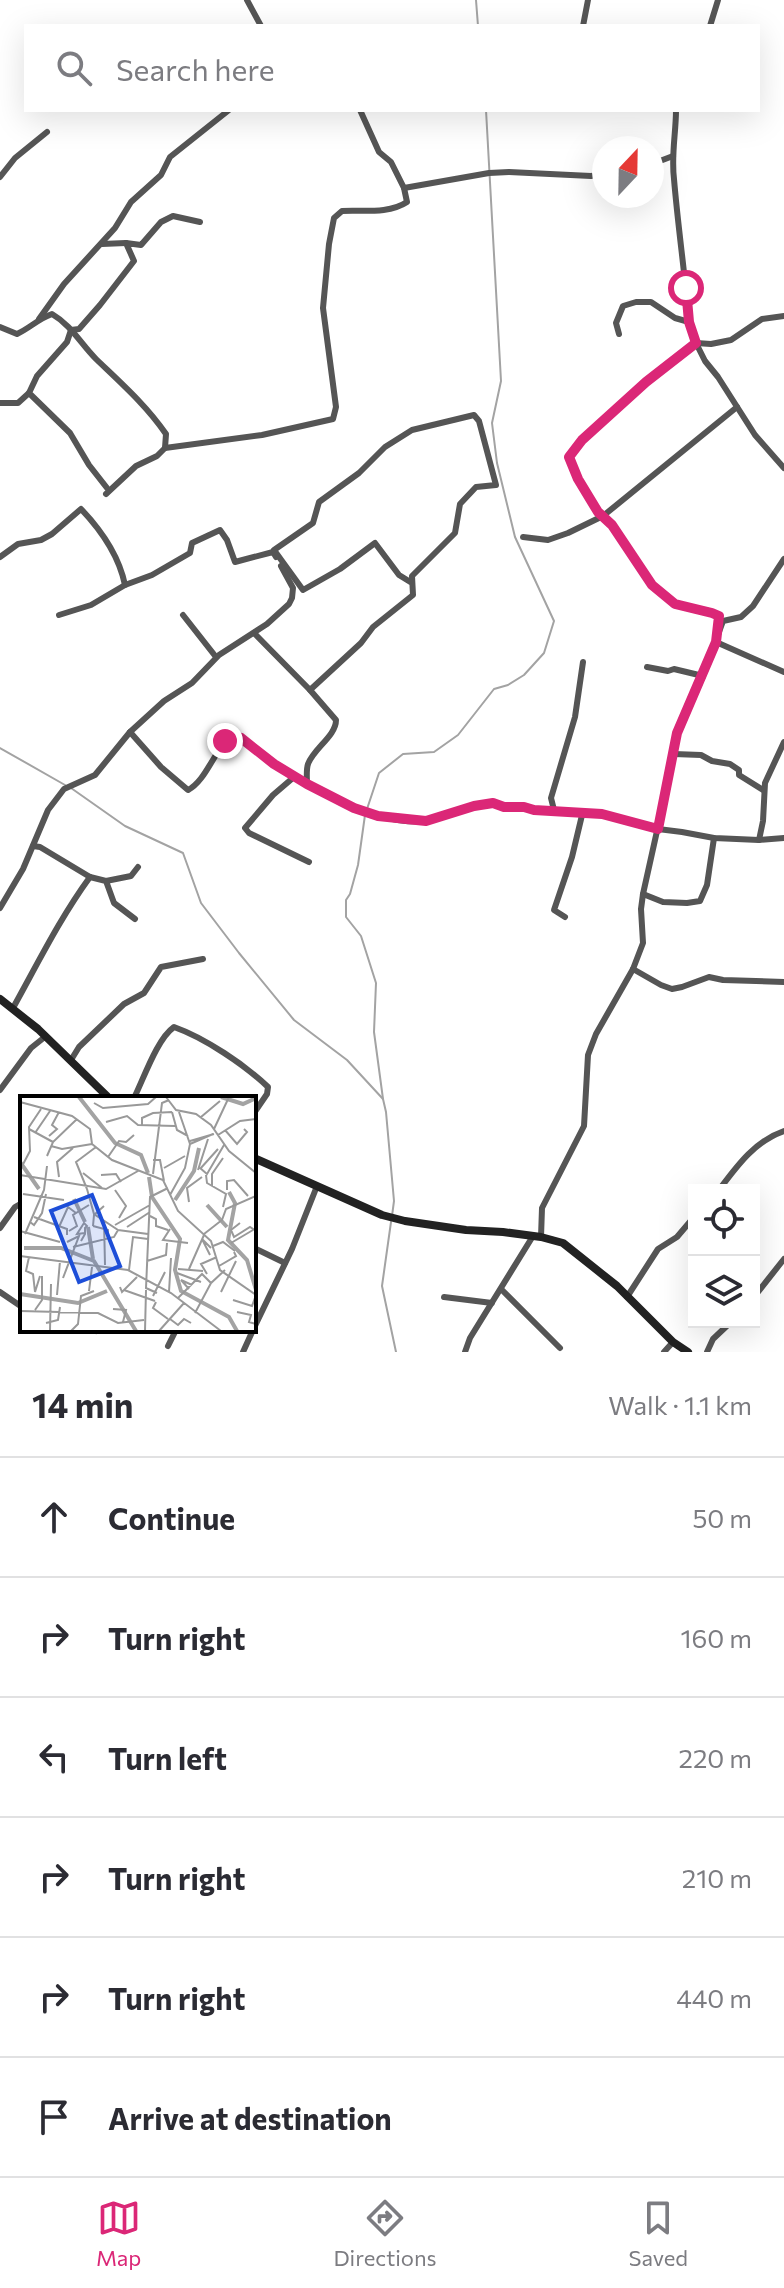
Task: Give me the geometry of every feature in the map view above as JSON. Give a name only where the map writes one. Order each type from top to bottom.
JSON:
[{"type":"street","points":[[247,0],[260,24]]},
{"type":"street","points":[[583,24],[588,0]]},
{"type":"street","points":[[711,24],[718,0]]},
{"type":"street","points":[[0,327],[17,334],[30,329],[64,284],[115,228],[131,202],[161,175],[170,157],[226,112]]},
{"type":"street","points":[[29,393],[70,433],[106,491],[136,466],[157,456],[165,448],[262,435],[333,419],[336,407],[323,308],[324,277],[334,218],[342,211],[400,207],[407,202],[404,188],[391,162],[379,152],[361,112]]},
{"type":"street","points":[[676,112],[673,156],[689,322],[705,361],[755,435],[784,468]]},
{"type":"street","points":[[0,177],[15,158],[47,132]]},
{"type":"street","points":[[664,159],[673,156]]},
{"type":"street","points":[[404,188],[489,173],[592,176]]},
{"type":"street","points":[[102,244],[141,245],[161,222],[173,216],[200,222]]},
{"type":"street","points":[[71,330],[79,329],[134,261],[126,243]]},
{"type":"street","points":[[619,334],[616,323],[623,306],[636,302],[651,302],[675,318],[689,322]]},
{"type":"street","points":[[39,319],[52,314],[65,322],[158,423],[166,434],[165,448]]},
{"type":"street","points":[[716,642],[719,616],[669,600],[652,585],[612,525],[598,512],[569,457],[582,440],[646,382],[696,343],[731,340],[762,319],[784,316]]},
{"type":"street","points":[[0,403],[18,403],[29,393],[37,376],[67,342],[71,330]]},
{"type":"street","points":[[523,537],[548,540],[603,516],[737,407]]},
{"type":"street","points":[[310,690],[361,643],[373,627],[413,595],[414,574],[455,533],[460,504],[476,487],[496,485],[479,421],[474,415],[412,430],[385,447],[359,473],[319,502],[313,523],[274,550],[303,590],[340,569],[375,543],[399,575],[412,583]]},
{"type":"street","points":[[0,557],[18,544],[41,540],[52,534],[81,509],[112,549],[125,585]]},
{"type":"street","points":[[0,908],[61,792],[95,775],[130,732],[164,701],[192,683],[216,657],[267,624],[289,604],[293,588],[273,552],[235,562],[220,530],[197,539],[192,543],[190,553],[152,575],[125,585],[91,605],[59,615]]},
{"type":"street","points":[[465,1352],[470,1338],[537,1236],[542,1208],[584,1126],[588,1055],[596,1034],[633,969],[643,943],[643,894],[677,733],[723,621],[741,617],[753,606],[784,559]]},
{"type":"street","points":[[183,615],[216,657]]},
{"type":"street","points":[[254,633],[329,710],[337,724],[307,765],[307,784]]},
{"type":"street","points":[[716,642],[784,672]]},
{"type":"street","points":[[554,810],[551,798],[575,717],[583,662]]},
{"type":"street","points":[[647,667],[703,676]]},
{"type":"street","points":[[130,732],[161,767],[188,790],[209,769],[225,741],[232,736],[241,738],[294,777],[378,816],[426,821],[493,803],[504,807],[602,814],[658,829],[714,838],[784,838]]},
{"type":"street","points":[[759,840],[763,821],[763,790],[784,742]]},
{"type":"street","points":[[674,754],[701,755],[712,761],[730,764],[739,770],[739,775],[763,790]]},
{"type":"street","points":[[294,777],[273,795],[245,828],[249,833],[309,862]]},
{"type":"street","points":[[565,917],[554,910],[564,885],[583,811]]},
{"type":"street","points":[[643,894],[663,902],[700,901],[707,885],[714,838]]},
{"type":"street","points":[[33,846],[40,847],[90,877],[131,876],[138,867]]},
{"type":"street","points":[[13,1008],[47,943],[90,877]]},
{"type":"street","points":[[106,878],[114,903],[135,919]]},
{"type":"street","points":[[71,1060],[79,1047],[124,1004],[144,993],[161,967],[203,959]]},
{"type":"street","points":[[633,969],[672,989],[709,977],[752,983],[784,982]]},
{"type":"street","points":[[0,999],[46,1036],[107,1096]]},
{"type":"street","points":[[135,1096],[162,1042],[174,1027],[222,1053],[268,1087],[256,1110]]},
{"type":"street","points":[[0,1090],[31,1048],[46,1036]]},
{"type":"street","points":[[724,1184],[764,1139],[784,1131]]},
{"type":"street","points":[[256,1159],[382,1215],[466,1230],[537,1236],[563,1243],[617,1286],[673,1342],[688,1352]]},
{"type":"street","points":[[256,1325],[317,1186]]},
{"type":"street","points":[[0,1228],[20,1204]]},
{"type":"street","points":[[627,1297],[658,1249],[677,1237],[688,1224]]},
{"type":"street","points":[[256,1249],[285,1263]]},
{"type":"street","points":[[760,1289],[784,1259]]},
{"type":"street","points":[[501,1289],[560,1348]]},
{"type":"street","points":[[0,1292],[20,1306]]},
{"type":"street","points":[[444,1297],[492,1303]]},
{"type":"street","points":[[707,1352],[713,1339],[725,1328]]},
{"type":"street","points":[[168,1346],[175,1332]]},
{"type":"street","points":[[243,1352],[253,1332]]},
{"type":"street","points":[[664,1352],[673,1342]]},
{"type":"waterway","points":[[476,0],[478,24]]},
{"type":"waterway","points":[[367,809],[379,773],[403,754],[434,752],[458,735],[494,689],[524,675],[544,653],[554,621],[515,537],[497,463],[492,423],[501,381],[486,112]]},
{"type":"waterway","points":[[0,748],[65,785]]},
{"type":"waterway","points":[[71,788],[125,826],[183,853],[201,903],[239,953],[294,1020],[347,1060],[383,1099],[394,1201],[392,1216]]},
{"type":"waterway","points":[[365,815],[358,865],[346,900],[346,917],[361,936],[376,983],[374,1032],[383,1099]]},
{"type":"waterway","points":[[391,1222],[382,1286],[396,1352]]},
{"type":"route","points":[[225,741],[232,736],[241,738],[274,764],[307,784],[354,808],[378,816],[414,821],[436,820],[454,811],[493,803],[534,810],[583,811],[658,829],[677,733],[716,642],[719,616],[675,604],[652,585],[612,525],[598,512],[569,457],[582,440],[646,382],[696,343],[689,322],[686,288]]}]
